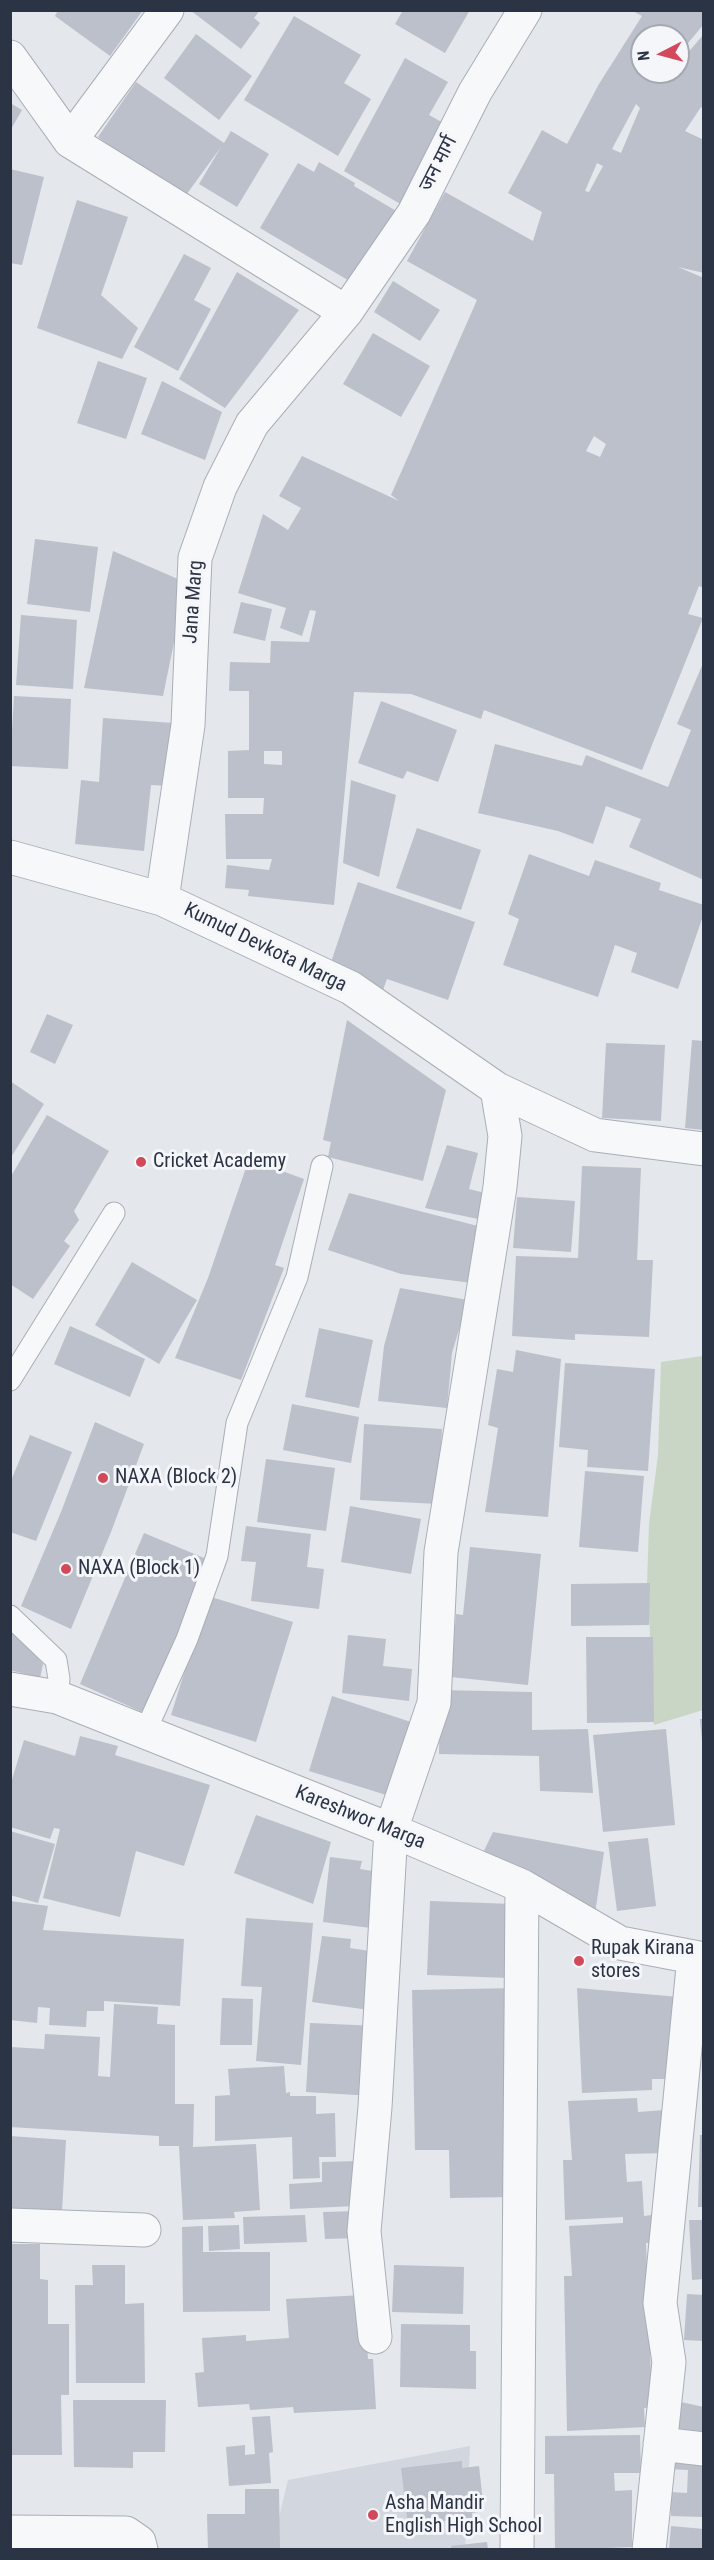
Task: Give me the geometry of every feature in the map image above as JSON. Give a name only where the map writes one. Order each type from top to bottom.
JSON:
[{"type":"street","points":[[70,141],[166,10]]},
{"type":"street","name":"जन मार्ग","points":[[346,312],[414,213],[476,92],[525,10]]},
{"type":"street","points":[[10,57],[70,141],[346,312]]},
{"type":"street","name":"Jana Marg","points":[[162,899],[188,725],[195,558],[220,487],[252,424],[346,312]]},
{"type":"street","name":"Kumud Devkota Marga","points":[[10,857],[162,899],[351,988],[497,1089],[595,1135],[704,1149]]},
{"type":"street","points":[[375,2337],[364,2231],[375,2107],[392,1830],[434,1703],[441,1552],[501,1177],[505,1136],[497,1089]]},
{"type":"street","name":"Kareshwor Marga","points":[[12,1696],[57,1697],[392,1830],[522,1886],[620,1943],[699,1958]]},
{"type":"street","points":[[517,2550],[522,1886]]},
{"type":"street","points":[[648,2550],[669,2362],[660,2303],[699,1958]]},
{"type":"street","points":[[10,2225],[144,2230]]},
{"type":"street","points":[[660,2445],[704,2449]]},
{"type":"street","points":[[10,2532],[126,2533],[140,2542],[141,2550]]},
{"type":"lane","points":[[146,1732],[187,1639],[217,1556],[237,1424],[297,1277],[322,1166]]},
{"type":"lane","points":[[10,1380],[114,1213]]},
{"type":"lane","points":[[10,1616],[56,1660],[59,1679],[57,1697]]},
{"type":"shaded area","name":"Asha Mandir English High School","points":[[470,2446],[465,2549],[271,2550],[288,2480]]},
{"type":"green space","points":[[703,1356],[703,1710],[654,1725],[648,1682],[650,1634],[647,1584],[649,1524],[658,1455],[661,1362]]},
{"type":"building","points":[[58,10],[143,10],[110,56],[55,16]]},
{"type":"building","points":[[190,10],[260,10],[254,18],[260,23],[241,49]]},
{"type":"building","points":[[403,10],[470,10],[445,53],[395,24]]},
{"type":"building","points":[[631,10],[704,10],[704,24],[690,41],[690,24],[637,24],[642,16]]},
{"type":"building","points":[[294,16],[361,55],[344,83],[371,99],[338,156],[244,100]]},
{"type":"building","points":[[196,34],[252,76],[219,120],[164,78]]},
{"type":"building","points":[[704,34],[704,109],[701,107],[685,131],[704,140],[704,273],[678,267],[704,278],[704,588],[699,586],[688,614],[703,618],[642,770],[484,710],[481,719],[411,694],[354,692],[334,905],[248,896],[249,890],[225,888],[227,865],[269,870],[272,859],[226,859],[225,814],[263,814],[264,798],[228,798],[228,751],[249,750],[249,691],[229,691],[230,662],[270,663],[271,641],[309,642],[316,611],[310,610],[302,636],[280,628],[286,608],[238,593],[263,514],[288,530],[301,508],[279,496],[302,456],[399,501],[391,495],[477,300],[407,261],[445,192],[533,241],[542,212],[508,193],[542,130],[567,144],[599,84],[630,35],[630,84],[690,84],[690,50]],"holes":[[[636,104],[640,108],[621,153],[612,149]],[[597,163],[603,166],[589,192],[585,191]],[[594,436],[606,444],[600,457],[586,451]],[[264,751],[282,751],[282,765],[264,764]]]},
{"type":"building","points":[[405,58],[448,82],[429,115],[447,125],[402,205],[344,171]]},
{"type":"building","points":[[136,82],[224,143],[231,131],[269,154],[237,207],[199,184],[221,147],[181,202],[141,168],[98,137]]},
{"type":"building","points":[[10,103],[22,110],[10,131]]},
{"type":"building","points":[[319,162],[403,215],[351,282],[260,228],[298,163],[314,172]]},
{"type":"building","points":[[10,169],[44,177],[22,265],[10,263]]},
{"type":"building","points":[[77,200],[128,217],[101,295],[138,328],[122,359],[37,328]]},
{"type":"building","points":[[184,254],[211,268],[194,300],[211,309],[178,371],[134,347]]},
{"type":"building","points":[[237,272],[299,310],[225,408],[179,379]]},
{"type":"building","points":[[393,281],[440,310],[420,341],[374,312]]},
{"type":"building","points":[[373,333],[430,366],[401,417],[343,384]]},
{"type":"building","points":[[98,361],[147,378],[126,439],[77,423]]},
{"type":"building","points":[[162,381],[222,412],[205,460],[141,434]]},
{"type":"building","points":[[35,539],[98,547],[90,612],[27,604]]},
{"type":"building","points":[[113,551],[178,579],[179,618],[163,696],[84,688]]},
{"type":"building","points":[[241,602],[272,609],[265,641],[233,633]]},
{"type":"building","points":[[21,615],[77,620],[73,689],[16,685]]},
{"type":"building","points":[[704,661],[704,880],[629,847],[641,819],[606,806],[593,844],[558,831],[478,813],[495,744],[582,766],[586,755],[668,787],[691,730],[677,724]]},
{"type":"building","points":[[14,696],[71,699],[68,769],[10,766]]},
{"type":"building","points":[[381,701],[457,730],[438,782],[407,771],[403,779],[358,763]]},
{"type":"building","points":[[103,718],[173,723],[169,786],[151,785],[144,851],[75,844],[81,780],[99,782]]},
{"type":"building","points":[[351,780],[396,795],[379,877],[343,863]]},
{"type":"building","points":[[417,828],[481,850],[461,910],[396,888]]},
{"type":"building","points":[[529,854],[589,876],[595,860],[661,883],[659,890],[704,905],[704,913],[678,989],[631,972],[637,953],[615,945],[598,997],[503,965],[519,919],[508,914]]},
{"type":"building","points":[[358,882],[475,922],[448,1000],[387,979],[383,990],[328,971]]},
{"type":"building","points":[[47,1014],[73,1025],[55,1064],[30,1052]]},
{"type":"building","points":[[347,1020],[446,1090],[423,1181],[328,1157],[331,1142],[323,1140]]},
{"type":"building","points":[[692,1040],[704,1041],[704,1130],[685,1128]]},
{"type":"building","points":[[606,1043],[665,1045],[661,1121],[602,1118]]},
{"type":"building","points":[[10,1081],[44,1104],[10,1159]]},
{"type":"building","points":[[47,1115],[109,1151],[74,1211],[79,1220],[64,1241],[70,1246],[33,1299],[10,1284],[10,1178]]},
{"type":"building","points":[[447,1145],[478,1153],[469,1189],[489,1194],[483,1220],[425,1208]]},
{"type":"building","points":[[249,1159],[304,1179],[275,1265],[284,1268],[241,1380],[175,1358],[208,1278]]},
{"type":"building","points":[[582,1166],[641,1168],[637,1260],[653,1260],[649,1337],[575,1334],[575,1340],[512,1336],[516,1256],[578,1258]]},
{"type":"building","points":[[349,1193],[478,1226],[472,1283],[401,1274],[328,1250]]},
{"type":"building","points":[[517,1197],[575,1201],[571,1252],[513,1248]]},
{"type":"building","points":[[132,1262],[197,1300],[159,1364],[95,1325]]},
{"type":"building","points":[[400,1288],[468,1300],[452,1353],[447,1408],[378,1401],[384,1346]]},
{"type":"building","points":[[70,1326],[145,1359],[130,1397],[54,1364]]},
{"type":"building","points":[[319,1328],[373,1340],[359,1408],[305,1397]]},
{"type":"building","points":[[516,1350],[561,1359],[548,1517],[485,1512],[498,1428],[488,1425],[497,1369],[513,1372]]},
{"type":"building","points":[[565,1363],[655,1369],[648,1471],[587,1467],[588,1450],[559,1447]]},
{"type":"building","points":[[292,1404],[359,1417],[351,1463],[283,1450]]},
{"type":"building","points":[[95,1422],[144,1444],[71,1629],[21,1606],[61,1512]]},
{"type":"building","points":[[364,1424],[442,1429],[438,1504],[360,1500]]},
{"type":"building","points":[[30,1435],[72,1452],[36,1541],[10,1532],[10,1483]]},
{"type":"building","points":[[266,1459],[335,1468],[326,1531],[257,1522]]},
{"type":"building","points":[[585,1471],[644,1476],[638,1552],[579,1547]]},
{"type":"building","points":[[350,1506],[421,1519],[411,1574],[341,1562]]},
{"type":"building","points":[[246,1526],[311,1534],[307,1567],[324,1569],[319,1609],[251,1601],[256,1562],[241,1561]]},
{"type":"building","points":[[144,1533],[209,1560],[144,1713],[80,1684]]},
{"type":"building","points":[[470,1547],[541,1554],[528,1685],[451,1677],[456,1614],[463,1615]]},
{"type":"building","points":[[650,1583],[649,1625],[571,1626],[571,1584]]},
{"type":"building","points":[[208,1596],[293,1622],[256,1742],[171,1715]]},
{"type":"building","points":[[10,1626],[43,1664],[40,1678],[10,1670]]},
{"type":"building","points":[[348,1635],[386,1639],[383,1666],[412,1669],[409,1701],[342,1693]]},
{"type":"building","points":[[586,1637],[653,1637],[654,1722],[587,1723]]},
{"type":"building","points":[[440,1690],[532,1692],[532,1730],[588,1729],[593,1793],[540,1791],[539,1756],[439,1754]]},
{"type":"building","points":[[332,1696],[420,1725],[396,1798],[309,1771]]},
{"type":"building","points":[[700,1719],[704,1719],[704,1741],[702,1741]]},
{"type":"building","points":[[666,1729],[675,1825],[603,1832],[593,1735]]},
{"type":"building","points":[[80,1736],[118,1746],[115,1755],[210,1785],[184,1866],[136,1851],[120,1917],[43,1898],[60,1829],[54,1828],[50,1839],[10,1827],[10,1786],[24,1740],[75,1756]]},
{"type":"building","points":[[256,1815],[331,1842],[313,1904],[234,1873]]},
{"type":"building","points":[[10,1831],[55,1844],[38,1903],[10,1895]]},
{"type":"building","points":[[493,1832],[604,1852],[595,1914],[480,1859]]},
{"type":"building","points":[[648,1838],[656,1906],[617,1911],[608,1842]]},
{"type":"building","points":[[330,1857],[362,1861],[360,1869],[385,1873],[379,1929],[323,1922]]},
{"type":"building","points":[[10,1901],[48,1906],[43,1930],[184,1939],[180,2006],[104,2001],[104,2011],[87,2011],[86,2027],[49,2025],[50,2008],[38,2007],[37,2023],[10,2020]]},
{"type":"building","points":[[430,1901],[512,1904],[509,1978],[427,1975]]},
{"type":"building","points":[[246,1918],[313,1923],[301,2065],[256,2061],[262,1987],[241,1986]]},
{"type":"building","points":[[322,1936],[351,1939],[350,1948],[376,1952],[369,2010],[312,2002]]},
{"type":"building","points":[[517,1988],[511,2197],[450,2198],[449,2150],[415,2150],[412,1990]]},
{"type":"building","points":[[577,1988],[679,1997],[678,2079],[652,2079],[652,2090],[582,2093]]},
{"type":"building","points":[[222,1998],[253,1999],[252,2045],[220,2045]]},
{"type":"building","points":[[114,2004],[158,2007],[157,2024],[175,2025],[175,2104],[194,2104],[193,2147],[256,2144],[260,2210],[234,2212],[235,2218],[183,2220],[179,2146],[159,2146],[159,2136],[10,2127],[10,2047],[44,2049],[45,2034],[100,2037],[98,2076],[110,2077]]},
{"type":"building","points":[[310,2023],[377,2026],[373,2096],[306,2092]]},
{"type":"building","points":[[284,2066],[286,2093],[290,2092],[290,2096],[316,2096],[316,2114],[335,2113],[336,2157],[319,2157],[320,2178],[293,2179],[292,2137],[215,2141],[215,2096],[230,2095],[228,2069]]},
{"type":"building","points":[[637,2098],[638,2112],[664,2110],[666,2153],[625,2154],[627,2182],[642,2181],[644,2216],[652,2215],[653,2243],[646,2243],[651,2375],[662,2375],[664,2407],[644,2408],[645,2427],[567,2431],[564,2276],[572,2276],[569,2226],[623,2223],[623,2217],[565,2220],[563,2160],[572,2160],[568,2101]]},
{"type":"building","points":[[700,2135],[704,2135],[704,2207],[698,2207]]},
{"type":"building","points":[[10,2136],[66,2140],[62,2212],[10,2208]]},
{"type":"building","points":[[358,2161],[356,2206],[290,2209],[289,2184],[322,2182],[322,2162]]},
{"type":"building","points":[[358,2211],[359,2238],[325,2239],[323,2212]]},
{"type":"building","points":[[305,2215],[307,2242],[244,2244],[243,2217]]},
{"type":"building","points":[[689,2220],[704,2220],[704,2279],[692,2280]]},
{"type":"building","points":[[239,2225],[240,2249],[209,2251],[208,2226]]},
{"type":"building","points":[[203,2226],[203,2252],[270,2252],[270,2311],[183,2312],[182,2227]]},
{"type":"building","points":[[10,2244],[40,2244],[40,2279],[48,2280],[48,2324],[69,2324],[69,2395],[61,2395],[62,2455],[10,2455]]},
{"type":"building","points":[[92,2265],[125,2265],[125,2304],[144,2303],[145,2383],[76,2383],[75,2285],[93,2285]]},
{"type":"building","points":[[394,2265],[464,2267],[463,2314],[392,2312]]},
{"type":"building","points":[[687,2294],[704,2295],[704,2341],[684,2340]]},
{"type":"building","points":[[364,2295],[368,2359],[373,2359],[376,2409],[294,2413],[293,2407],[250,2410],[249,2404],[198,2407],[195,2373],[204,2372],[202,2338],[246,2335],[246,2341],[289,2338],[286,2299]]},
{"type":"building","points":[[401,2324],[470,2325],[470,2351],[476,2351],[476,2389],[400,2387]]},
{"type":"building","points":[[73,2400],[166,2400],[165,2452],[133,2452],[133,2468],[74,2467]]},
{"type":"building","points":[[676,2401],[704,2407],[704,2447],[671,2442]]},
{"type":"building","points":[[270,2416],[273,2452],[269,2453],[271,2483],[229,2486],[226,2447],[245,2445],[245,2455],[255,2454],[252,2417]]},
{"type":"building","points":[[640,2435],[641,2473],[614,2473],[615,2491],[632,2490],[632,2547],[555,2550],[554,2474],[545,2474],[545,2436]]},
{"type":"building","points":[[668,2451],[704,2452],[704,2517],[671,2516],[671,2492],[687,2493],[688,2470],[667,2469]]},
{"type":"building","points":[[462,2461],[462,2468],[479,2466],[484,2511],[472,2513],[473,2518],[408,2525],[401,2468]]},
{"type":"building","points":[[245,2489],[279,2489],[280,2550],[208,2550],[207,2514],[245,2514]]},
{"type":"building","points":[[671,2526],[704,2529],[704,2550],[669,2550]]},
{"type":"building","points":[[487,2542],[488,2550],[452,2550],[451,2546]]},
{"type":"place","name":"Cricket Academy","points":[[141,1162]]},
{"type":"place","name":"NAXA (Block 2)","points":[[103,1478]]},
{"type":"place","name":"NAXA (Block 1)","points":[[66,1569]]},
{"type":"place","name":"Rupak Kirana stores","points":[[579,1961]]},
{"type":"place","name":"Asha Mandir English High School","points":[[373,2515]]}]
